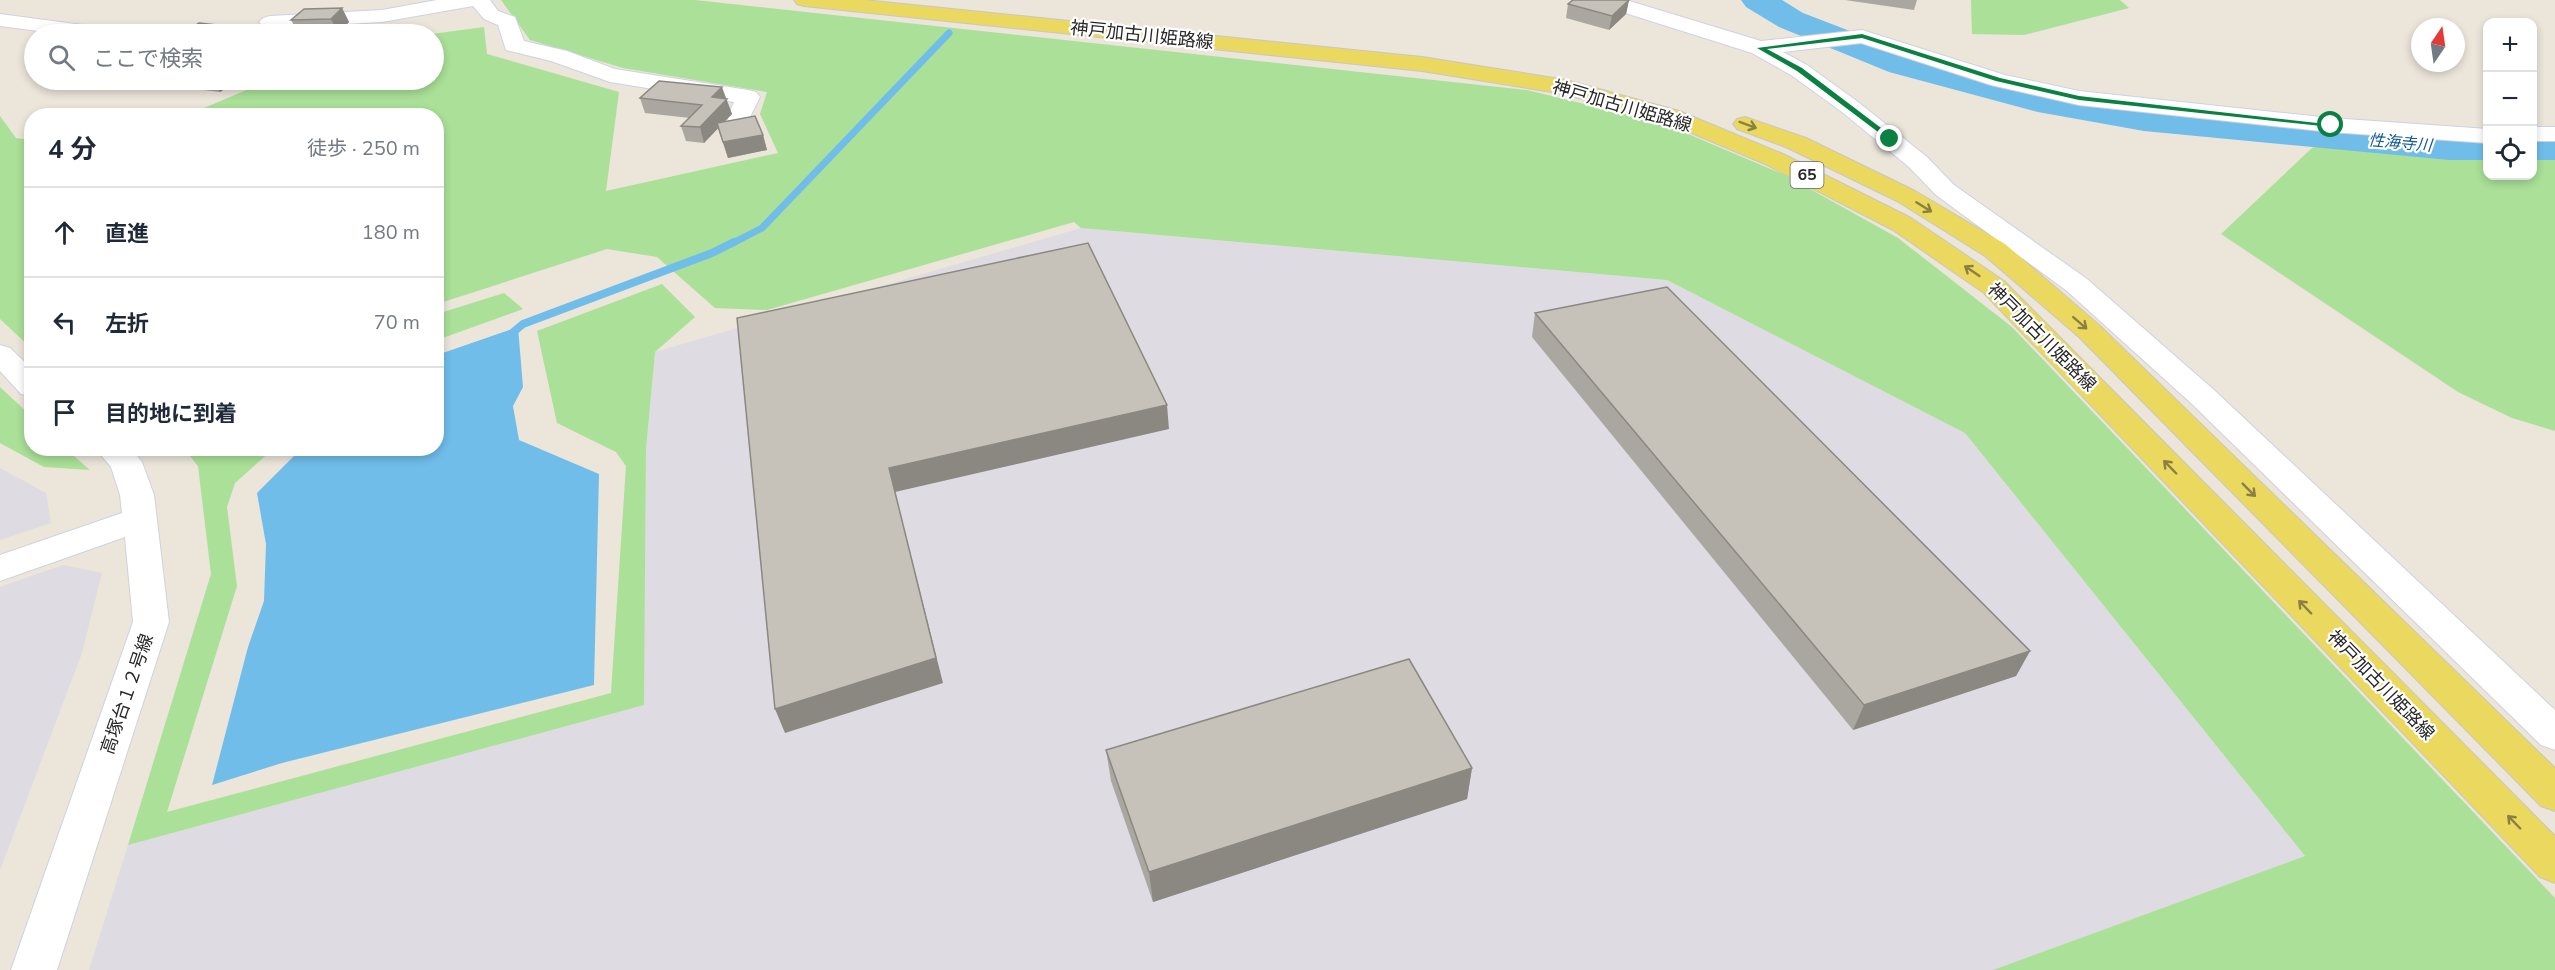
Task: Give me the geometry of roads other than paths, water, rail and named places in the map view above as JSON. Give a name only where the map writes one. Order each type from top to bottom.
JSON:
[{"type":"main road","name":"神戸加古川姫路線","points":[[804,0],[1422,64],[1566,87],[1671,116],[1774,159],[1902,224],[1994,287],[2555,864]]},
{"type":"main road","name":"神戸加古川姫路線","points":[[945,0],[1429,51],[1557,70],[1674,98],[1797,143],[1906,196],[1995,250],[2089,331],[2555,794]]},
{"type":"street","points":[[270,22],[382,16],[472,0]]},
{"type":"street","points":[[479,0],[491,15],[508,21],[513,45],[559,56],[610,75],[748,97],[739,118]]},
{"type":"street","points":[[1604,0],[1760,48],[1799,70],[1851,107],[1918,162],[1945,190],[2077,285],[2203,397],[2555,734]]},
{"type":"street","points":[[0,20],[30,24]]},
{"type":"street","points":[[1760,48],[1862,36],[1999,80],[2079,98],[2331,125],[2483,136]]},
{"type":"street","points":[[2537,134],[2555,134]]},
{"type":"street","points":[[0,354],[24,379]]},
{"type":"street","name":"高塚台１２号線","points":[[34,970],[151,622],[137,495],[126,462],[120,456]]},
{"type":"street","points":[[0,568],[140,519]]},
{"type":"water","points":[[518,327],[523,387],[513,406],[519,440],[599,474],[594,685],[282,763],[212,785],[248,647],[264,601],[266,544],[257,493],[294,456],[444,456],[444,353]]},
{"type":"waterway","name":"性海寺川","points":[[1758,0],[1791,20],[1902,64],[2038,101],[2144,119],[2449,148],[2483,148]]},
{"type":"waterway","points":[[731,244],[762,228],[949,33]]},
{"type":"waterway","name":"性海寺川","points":[[2537,148],[2555,148]]},
{"type":"waterway","points":[[511,334],[523,324],[712,253],[734,242]]}]
